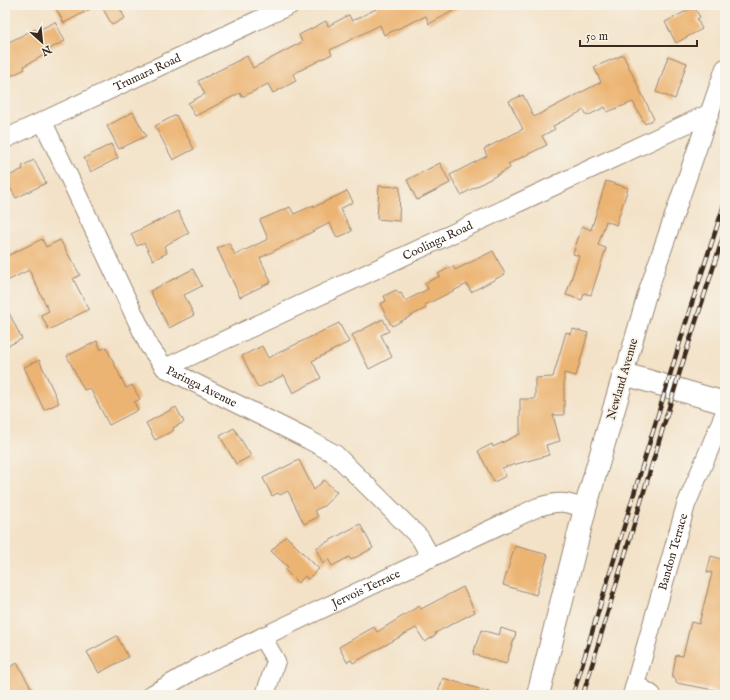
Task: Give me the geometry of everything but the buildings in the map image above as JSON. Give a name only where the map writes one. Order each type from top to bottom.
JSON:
[{"type":"street","name":"Trumara Road","points":[[5,139],[290,5]]},
{"type":"street","name":"Newland Avenue","points":[[538,695],[585,509],[647,294],[725,68]]},
{"type":"street","name":"Coolinga Road","points":[[165,368],[710,113]]},
{"type":"street","name":"Paringa Avenue","points":[[43,122],[149,346],[165,368],[335,454],[420,538],[430,558]]},
{"type":"street","points":[[624,374],[725,403]]},
{"type":"street","name":"Bandon Terrace","points":[[633,689],[686,505],[725,412]]},
{"type":"street","name":"Jervois Terrace","points":[[151,695],[203,665],[538,507],[554,502],[570,503],[585,509]]},
{"type":"street","points":[[262,637],[276,661],[265,695]]},
{"type":"street","points":[[633,689],[652,695]]},
{"type":"railway","points":[[573,695],[690,309],[725,202]]},
{"type":"railway","points":[[583,695],[680,371],[725,231]]}]
